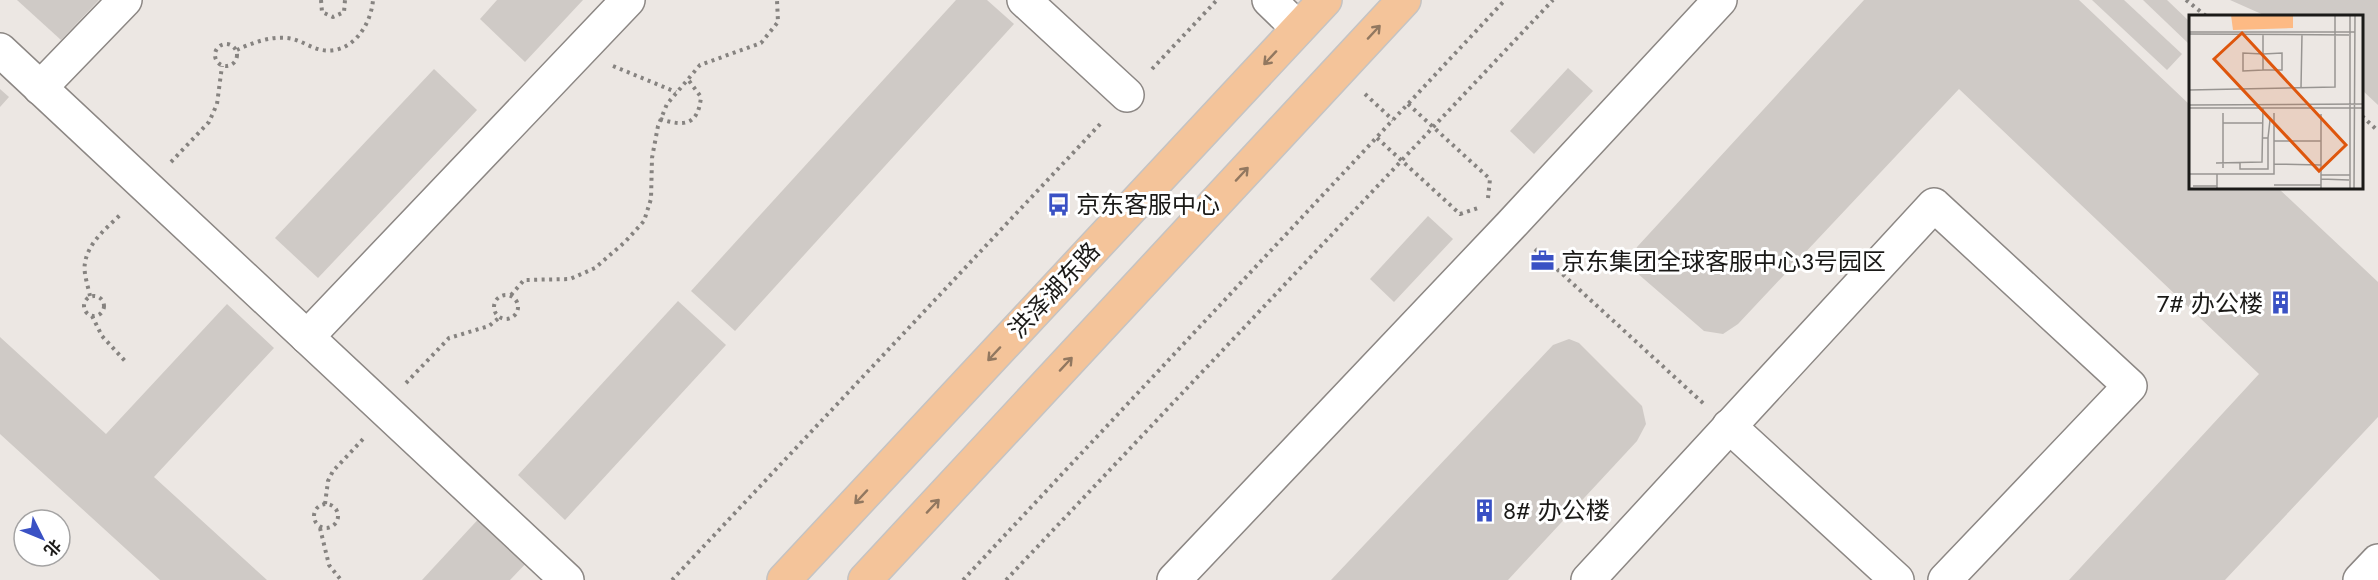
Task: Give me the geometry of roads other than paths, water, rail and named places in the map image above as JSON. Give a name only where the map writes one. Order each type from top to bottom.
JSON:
[{"type":"main road","name":"洪泽湖东路","points":[[784,580],[1325,0]]},
{"type":"main road","points":[[865,580],[1404,0]]},
{"type":"lane","points":[[40,88],[125,0]]},
{"type":"lane","points":[[307,337],[628,0]]},
{"type":"lane","points":[[1024,0],[1127,95]]},
{"type":"lane","points":[[1269,0],[1298,28]]},
{"type":"lane","points":[[1174,580],[1510,226],[1720,0]]},
{"type":"lane","points":[[0,50],[567,580]]},
{"type":"lane","points":[[1588,580],[1934,205],[2130,386],[1945,580]]},
{"type":"lane","points":[[1729,426],[1897,580]]},
{"type":"lane","points":[[2360,580],[2378,561]]},
{"type":"place","name":"京东客服中心","points":[[1058,204]]},
{"type":"place","name":"京东集团全球客服中心3号园区","points":[[1543,261]]},
{"type":"place","name":"7# 办公楼","points":[[2281,303]]},
{"type":"place","name":"8# 办公楼","points":[[1485,510]]}]
